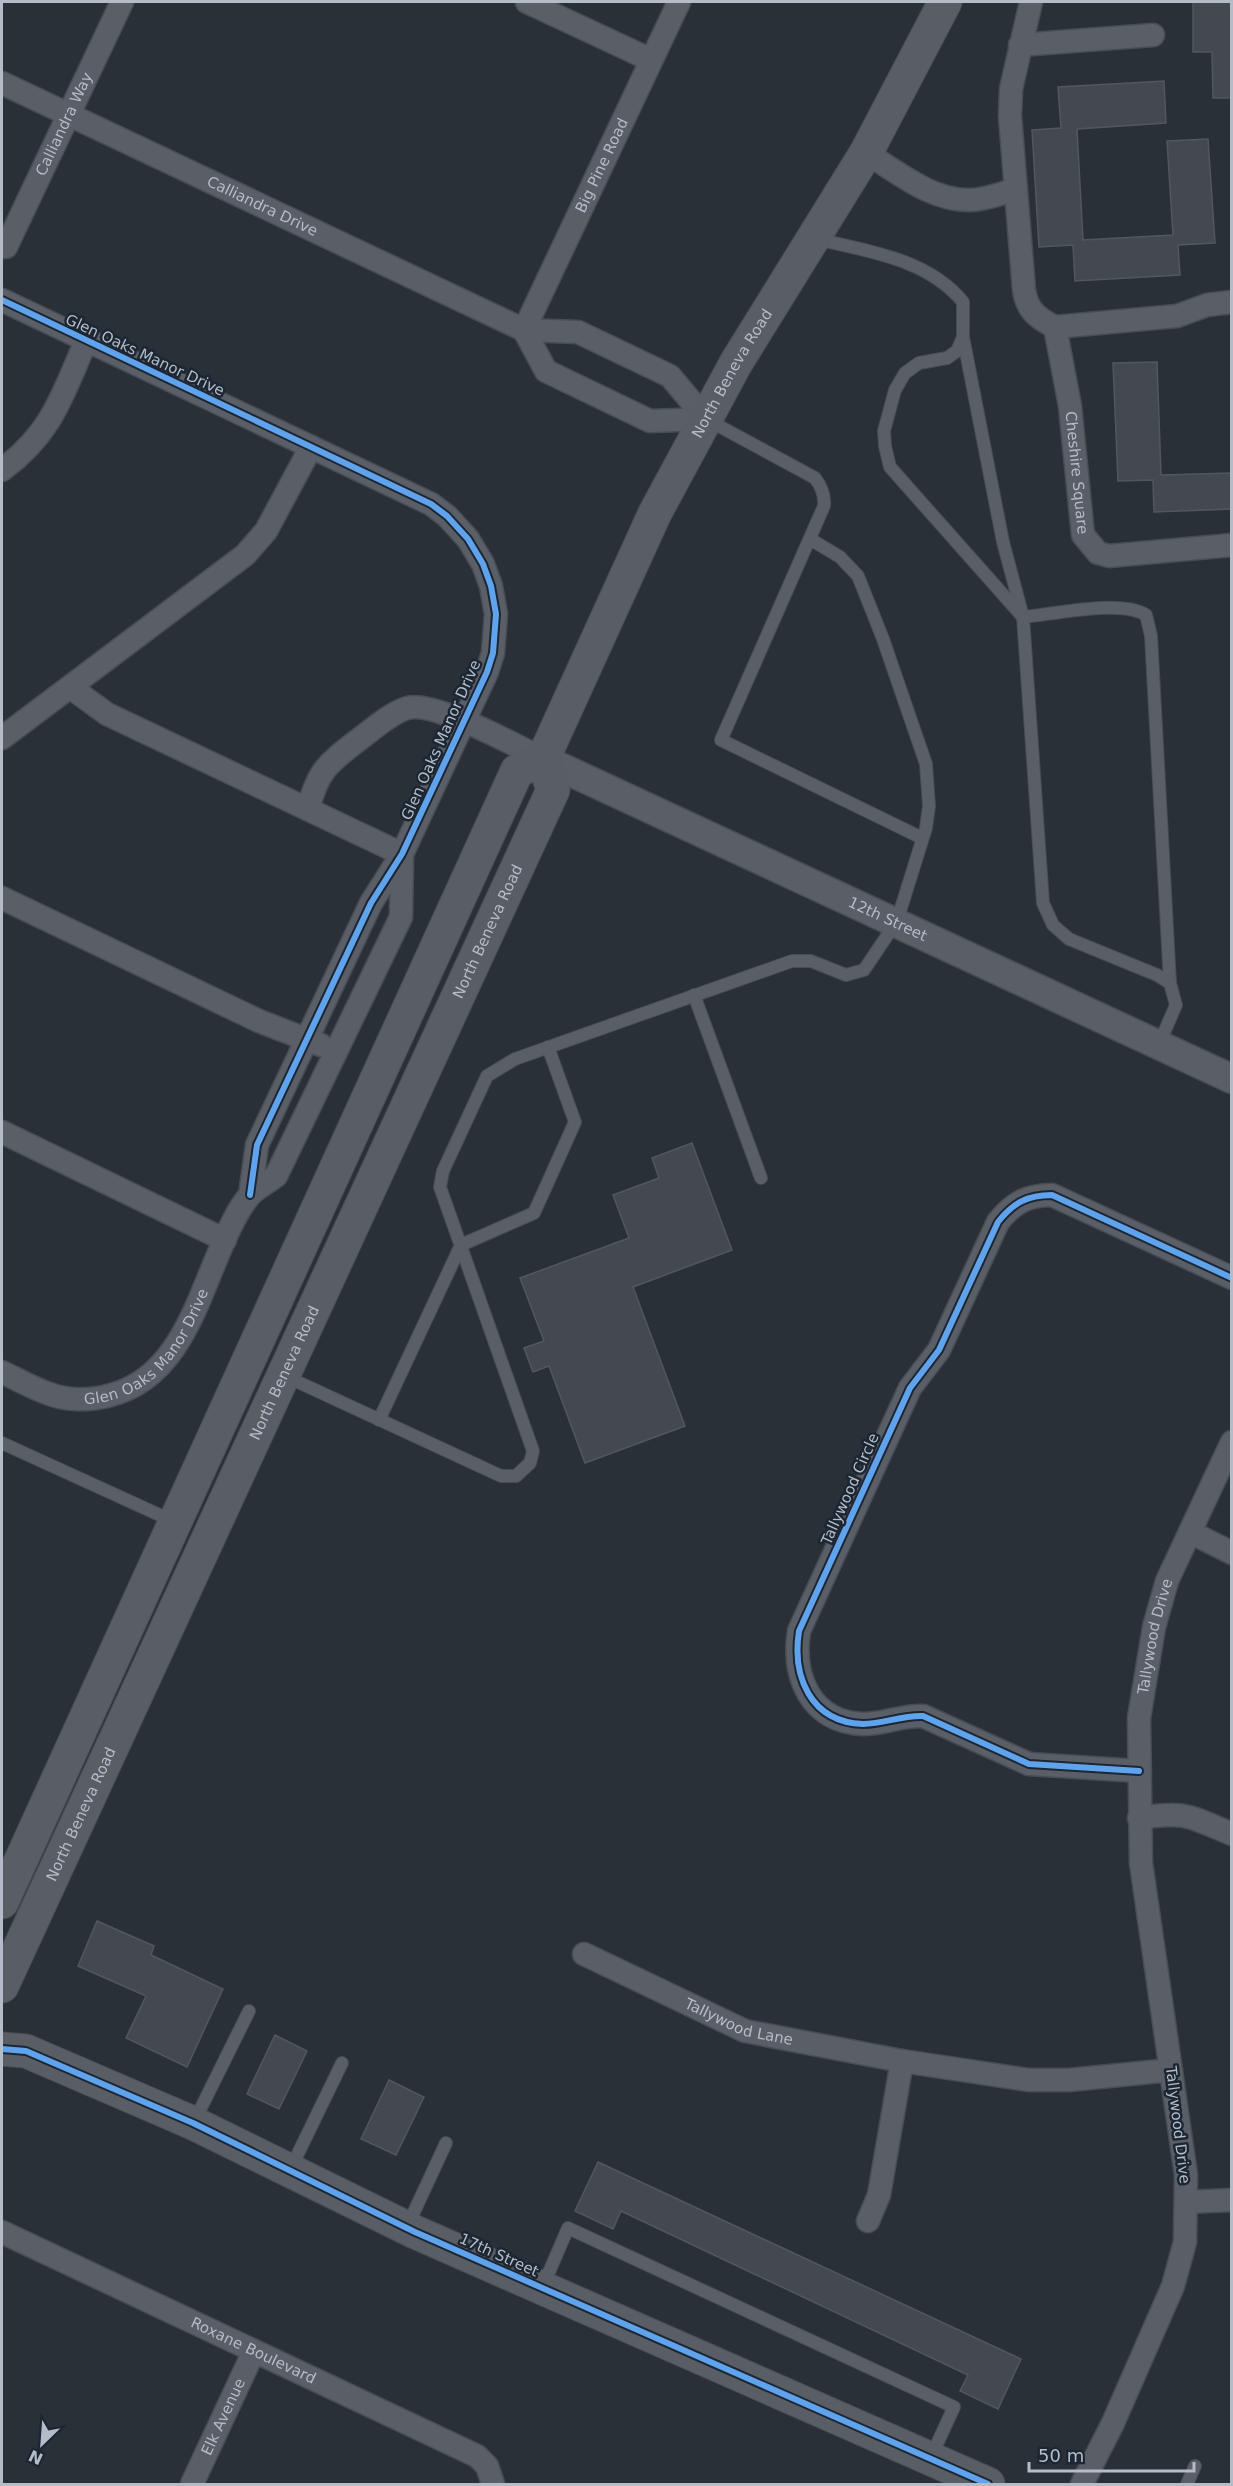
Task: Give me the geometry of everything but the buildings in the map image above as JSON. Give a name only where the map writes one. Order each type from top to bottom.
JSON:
[{"type":"main road","name":"North Beneva Road","points":[[2,1986],[553,790],[543,759],[655,513],[736,363],[866,153],[945,2]]},
{"type":"main road","points":[[2,1902],[518,771],[543,759]]},
{"type":"main road","name":"17th Street","points":[[2,2026],[14,2050],[193,2123],[406,2228],[988,2484]]},
{"type":"street","name":"Calliandra Way","points":[[6,247],[122,2]]},
{"type":"street","points":[[526,2],[651,60]]},
{"type":"street","name":"Big Pine Road","points":[[524,330],[679,2]]},
{"type":"street","points":[[1031,2],[1011,89],[1010,116],[1026,304],[1042,320],[1055,327],[1177,316],[1207,304],[1232,302]]},
{"type":"street","points":[[1020,45],[1153,35]]},
{"type":"street","name":"Calliandra Drive","points":[[2,82],[524,330],[578,332],[670,376],[706,419]]},
{"type":"street","points":[[866,153],[935,194],[952,199],[973,200],[1015,190]]},
{"type":"street","name":"Glen Oaks Manor Drive","points":[[2,300],[431,504],[447,516],[468,539],[483,564],[491,586],[496,630],[487,672],[402,854],[371,903],[257,1145],[250,1195],[225,1240],[176,1347],[145,1381],[125,1392],[101,1398],[78,1399],[49,1394],[2,1372]]},
{"type":"street","name":"Cheshire Square","points":[[1055,327],[1070,406],[1083,536],[1088,543],[1098,553],[1109,556],[1232,545]]},
{"type":"street","points":[[524,330],[546,371],[650,421],[706,419]]},
{"type":"street","name":"Glen Oaks Manor Drive","points":[[2,470],[21,456],[48,425],[86,341]]},
{"type":"street","points":[[2,738],[245,555],[266,531],[311,447]]},
{"type":"street","points":[[69,687],[107,714],[402,854]]},
{"type":"street","name":"Glen Oaks Manor Drive","points":[[308,809],[315,784],[328,763],[392,716],[408,708],[422,707],[464,721],[543,759]]},
{"type":"street","name":"12th Street","points":[[543,759],[897,921],[1232,1079]]},
{"type":"street","name":"Glen Oaks Manor Drive","points":[[250,1195],[276,1176],[401,916],[402,854]]},
{"type":"street","points":[[2,898],[259,1021],[336,1052]]},
{"type":"street","points":[[2,1132],[225,1240]]},
{"type":"street","name":"Tallywood Circle","points":[[1139,1771],[1029,1764],[923,1716],[908,1715],[876,1723],[861,1724],[842,1719],[823,1710],[810,1697],[796,1653],[799,1631],[910,1388],[939,1350],[998,1222],[1010,1207],[1037,1195],[1052,1195],[1232,1278]]},
{"type":"street","name":"Tallywood Drive","points":[[1082,2484],[1113,2422],[1173,2286],[1185,2242],[1186,2175],[1141,1863],[1139,1718],[1154,1627],[1167,1581],[1232,1442]]},
{"type":"street","points":[[1190,1532],[1232,1553]]},
{"type":"street","points":[[1139,1818],[1173,1813],[1190,1815],[1232,1834]]},
{"type":"street","name":"Tallywood Lane","points":[[584,1954],[745,2031],[902,2061],[1029,2080],[1069,2080],[1171,2070]]},
{"type":"street","points":[[868,2221],[879,2195],[902,2061]]},
{"type":"street","points":[[1187,2202],[1232,2200]]},
{"type":"street","name":"Roxane Boulevard","points":[[4,2239],[254,2351],[477,2456],[487,2466],[493,2482]]},
{"type":"street","name":"Elk Avenue","points":[[192,2484],[254,2351]]},
{"type":"lane","points":[[813,238],[874,252],[937,276],[963,302],[963,337],[1003,542],[1023,617],[1043,903],[1053,925],[1069,939],[1157,975],[1170,983]]},
{"type":"lane","points":[[963,337],[957,351],[947,358],[919,363],[905,373],[895,390],[884,431],[885,446],[890,467],[1023,617]]},
{"type":"lane","points":[[706,419],[815,478],[821,486],[825,500],[721,740],[922,838]]},
{"type":"lane","points":[[283,1376],[501,1476],[516,1476],[530,1463],[533,1451],[441,1187],[443,1171],[487,1076],[515,1059],[792,961],[811,961],[846,975],[864,970],[897,921],[928,820],[929,776],[883,639],[852,567],[810,539]]},
{"type":"lane","points":[[1023,617],[1111,608],[1138,609],[1146,615],[1151,636],[1170,983],[1176,1005],[1159,1044]]},
{"type":"lane","points":[[694,995],[761,1178]]},
{"type":"lane","points":[[379,1420],[461,1245],[534,1213],[575,1122],[548,1047]]},
{"type":"lane","points":[[2,1443],[176,1522]]},
{"type":"lane","points":[[193,2123],[249,2011]]},
{"type":"lane","points":[[289,2171],[342,2063]]},
{"type":"lane","points":[[406,2228],[446,2143]]},
{"type":"lane","points":[[543,2288],[568,2228],[954,2407],[931,2458]]},
{"type":"lane","points":[[1187,2484],[1195,2466]]},
{"type":"cycle path","points":[[2,300],[431,504],[447,516],[468,539],[483,564],[491,586],[496,614],[493,653],[487,672],[402,854],[371,903],[257,1145],[250,1195]]},
{"type":"cycle path","points":[[1139,1771],[1029,1764],[923,1716],[863,1724],[845,1721],[830,1715],[808,1694],[802,1680],[798,1648],[799,1631],[910,1388],[939,1350],[998,1222],[1015,1205],[1035,1197],[1052,1195],[1232,1278]]},
{"type":"cycle path","points":[[2,2049],[26,2051],[193,2123],[415,2232],[988,2484]]}]
